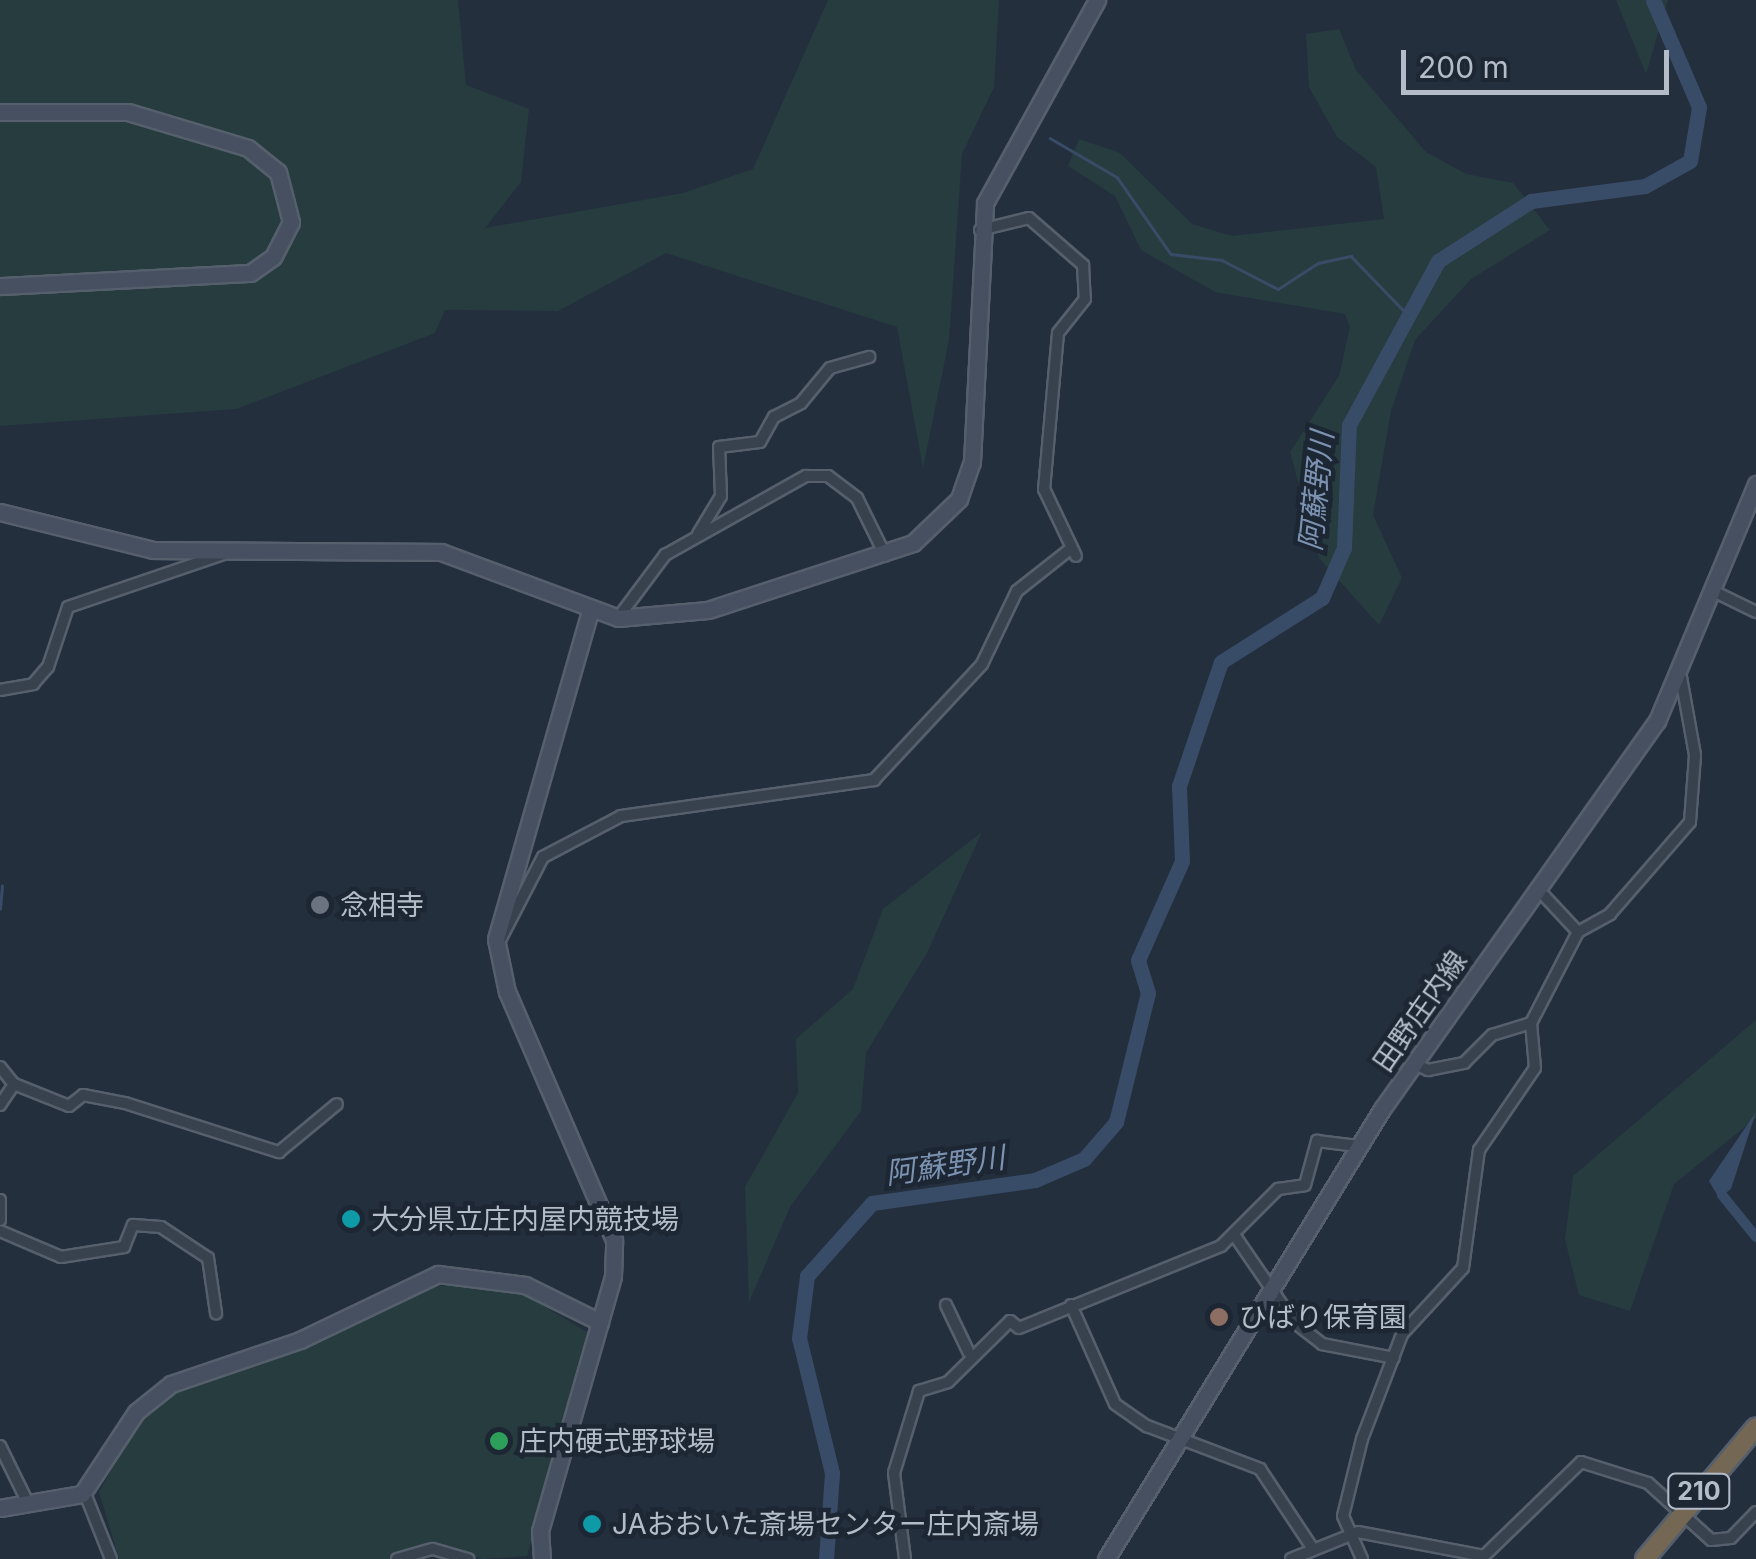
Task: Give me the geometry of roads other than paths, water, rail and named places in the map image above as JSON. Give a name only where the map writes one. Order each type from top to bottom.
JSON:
[{"type":"highway","name":"210","points":[[1645,1559],[1756,1427]]},
{"type":"street","points":[[0,512],[153,550],[441,552],[589,615],[618,618],[708,610],[885,555],[942,521],[968,474],[980,230],[1009,153],[1097,0]]},
{"type":"street","points":[[0,112],[128,112],[248,148],[278,172],[290,222],[272,257],[250,273],[0,286]]},
{"type":"street","points":[[497,946],[544,858],[621,816],[874,780],[982,664],[1016,591],[1072,553],[1044,489],[1058,333],[1084,299],[1083,265],[1029,218],[980,230]]},
{"type":"street","points":[[698,535],[721,496],[720,447],[760,442],[774,416],[801,403],[830,368],[869,356]]},
{"type":"street","points":[[618,618],[665,555],[806,476],[828,476],[858,498],[885,555]]},
{"type":"street","name":"田野庄内線","points":[[1106,1559],[1358,1146],[1682,678],[1718,593],[1756,484]]},
{"type":"street","points":[[0,690],[33,684],[48,667],[68,607],[226,553]]},
{"type":"street","points":[[1718,593],[1756,612]]},
{"type":"street","points":[[538,1558],[613,1276],[608,1217],[507,992],[497,946],[508,872],[589,615]]},
{"type":"street","points":[[1362,1559],[1346,1534],[1346,1498],[1394,1358],[1413,1317],[1464,1268],[1479,1150],[1535,1068],[1532,1024],[1578,932],[1610,914],[1690,822],[1695,755],[1682,678]]},
{"type":"street","points":[[1537,888],[1578,932]]},
{"type":"street","points":[[1414,1063],[1428,1070],[1464,1063],[1492,1035],[1532,1024]]},
{"type":"street","points":[[0,1067],[14,1084],[70,1106],[83,1095],[125,1103],[280,1152],[337,1104]]},
{"type":"street","points":[[0,1105],[14,1084]]},
{"type":"street","points":[[905,1559],[893,1490],[919,1391],[948,1382],[969,1353],[1010,1322],[1019,1328],[1236,1236],[1278,1189],[1305,1185],[1317,1141],[1358,1146]]},
{"type":"street","points":[[0,1200],[0,1220]]},
{"type":"street","points":[[0,1231],[61,1257],[124,1247],[132,1226],[162,1227],[208,1258],[216,1313]]},
{"type":"street","points":[[1236,1236],[1270,1288],[1322,1344],[1394,1358]]},
{"type":"street","points":[[0,1508],[60,1504],[84,1491],[163,1388],[300,1340],[438,1274],[525,1285],[600,1322]]},
{"type":"street","points":[[1071,1305],[1116,1404],[1178,1438],[1260,1469],[1313,1548]]},
{"type":"street","points":[[946,1306],[969,1353]]},
{"type":"street","points":[[0,1446],[27,1500]]},
{"type":"street","points":[[1291,1559],[1346,1534],[1484,1556],[1581,1462],[1648,1483],[1681,1514],[1723,1541],[1756,1512]]},
{"type":"street","points":[[84,1491],[111,1559]]},
{"type":"street","points":[[397,1559],[433,1550],[469,1559]]},
{"type":"water","points":[[1756,1112],[1731,1189],[1719,1198],[1709,1181]]},
{"type":"waterway","name":"阿蘇野川","points":[[826,1559],[832,1473],[799,1338],[807,1276],[872,1203],[1035,1180],[1084,1159],[1116,1122],[1148,993],[1138,960],[1182,861],[1179,786],[1221,662],[1322,598],[1344,548],[1349,425],[1438,261],[1531,201],[1645,186],[1690,161],[1699,107],[1653,0]]},
{"type":"waterway","points":[[1050,138],[1117,177],[1171,254],[1222,260],[1278,289],[1318,263],[1351,256],[1407,314]]},
{"type":"waterway","points":[[0,909],[2,886]]},
{"type":"waterway","points":[[1722,1195],[1756,1237]]},
{"type":"place","name":"念相寺","points":[[320,905]]},
{"type":"place","name":"大分県立庄内屋内競技場","points":[[351,1219]]},
{"type":"place","name":"ひばり保育園","points":[[1219,1317]]},
{"type":"place","name":"庄内硬式野球場","points":[[499,1441]]},
{"type":"place","name":"JAおおいた斎場センター庄内斎場","points":[[592,1524]]}]
